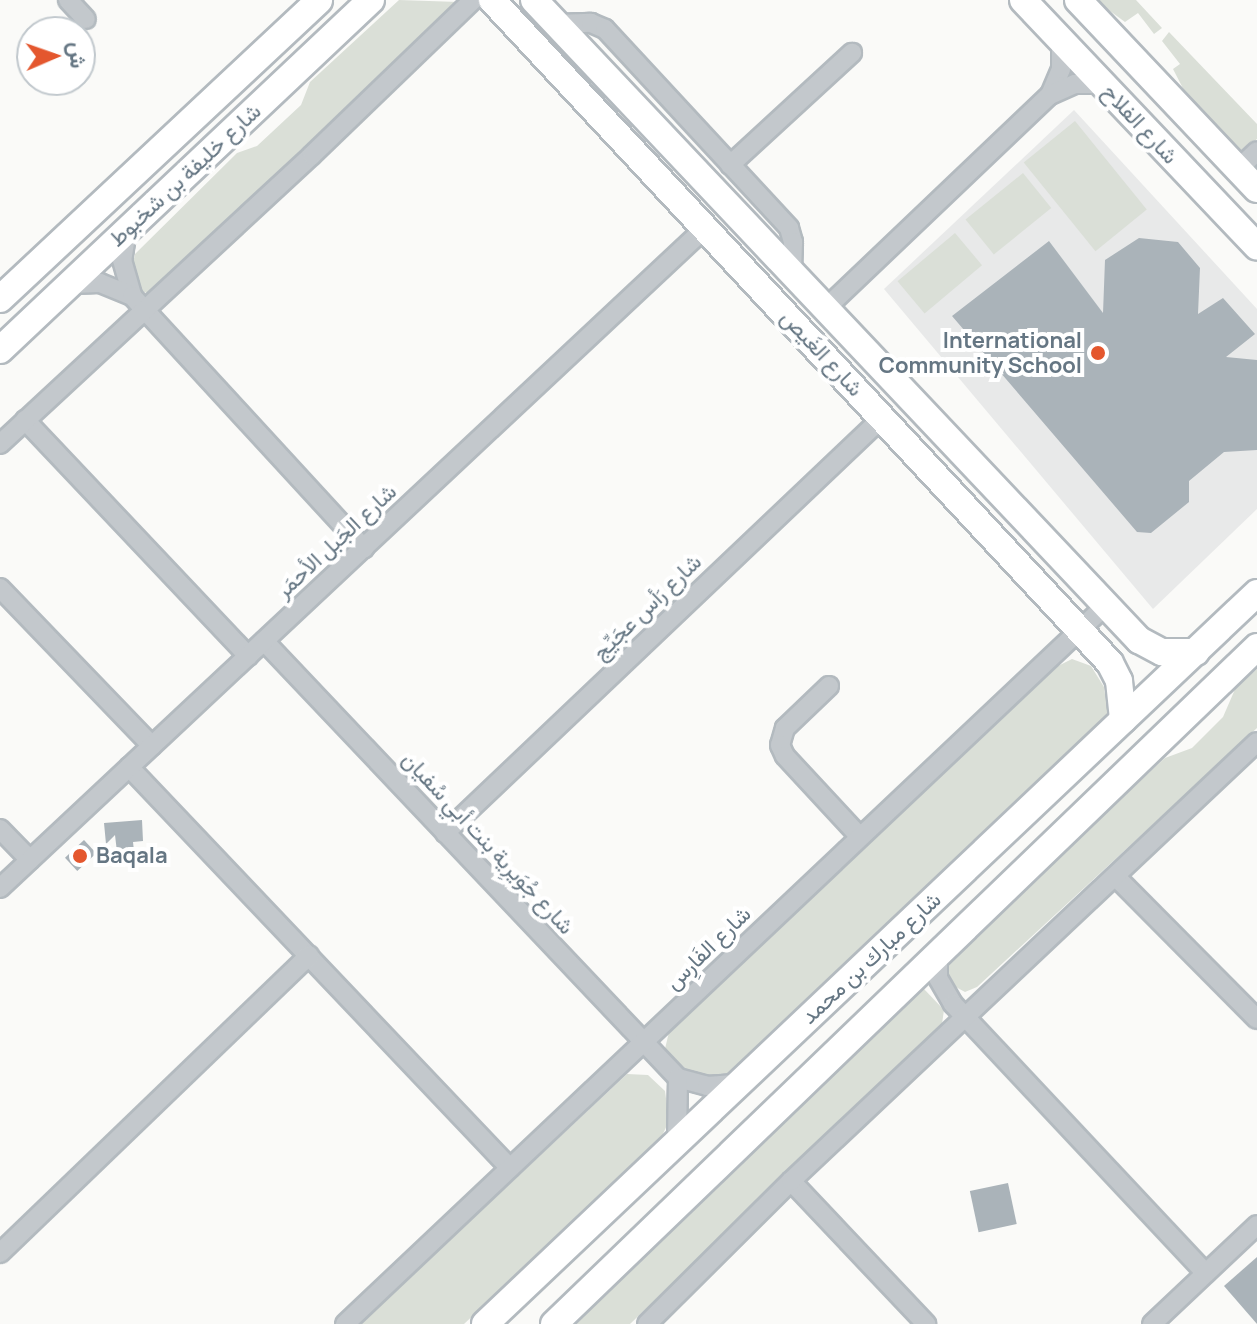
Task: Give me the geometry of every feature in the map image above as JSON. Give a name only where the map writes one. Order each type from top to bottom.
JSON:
[{"type":"main road","name":"شارع خليفة بن شخبوط","points":[[0,299],[319,0]]},
{"type":"main road","name":"شارع خليفة بن شخبوط","points":[[0,350],[371,0]]},
{"type":"main road","name":"شارع الغَيص","points":[[492,0],[883,417],[1115,671],[1121,690],[1123,720]]},
{"type":"main road","name":"شارع الغَيص","points":[[534,0],[1105,606],[1154,650],[1196,652]]},
{"type":"main road","name":"شارع الفلاح","points":[[1023,0],[1257,247]]},
{"type":"main road","name":"شارع الفلاح","points":[[1078,0],[1247,160],[1257,189]]},
{"type":"main road","name":"شارع مبارك بن محمد","points":[[485,1324],[1257,593]]},
{"type":"main road","name":"شارع مبارك بن محمد","points":[[554,1324],[1257,647]]},
{"type":"street","points":[[68,0],[83,16]]},
{"type":"street","points":[[0,444],[138,302],[312,155],[473,0]]},
{"type":"street","points":[[557,24],[591,23],[605,29],[791,232],[792,273]]},
{"type":"street","points":[[1050,95],[1061,69],[1061,40]]},
{"type":"street","points":[[730,165],[852,53]]},
{"type":"street","points":[[825,309],[1050,95],[1075,84],[1102,84]]},
{"type":"street","name":"شارع الجَبل الأحمَر","points":[[0,888],[705,228]]},
{"type":"street","points":[[127,230],[122,260],[138,302]]},
{"type":"street","points":[[70,284],[100,283],[138,302],[364,548]]},
{"type":"street","name":"شارع رَأس عجَيِّج","points":[[445,833],[883,417]]},
{"type":"street","points":[[25,420],[248,656]]},
{"type":"street","points":[[0,588],[152,746]]},
{"type":"street","name":"شارع الفَارِس","points":[[345,1324],[1105,606]]},
{"type":"street","name":"شارع جُوَيرِية بنت أبي سُفيان","points":[[264,641],[678,1078]]},
{"type":"street","points":[[829,686],[785,728],[780,745],[785,756],[860,837]]},
{"type":"street","points":[[647,1324],[791,1181],[1257,742]]},
{"type":"street","points":[[129,767],[510,1168]]},
{"type":"street","points":[[0,829],[30,860]]},
{"type":"street","points":[[1116,877],[1257,1019]]},
{"type":"street","points":[[938,955],[938,978],[953,1004],[1206,1273]]},
{"type":"street","points":[[0,1253],[309,956]]},
{"type":"street","points":[[907,984],[929,989],[953,1004]]},
{"type":"street","points":[[677,1141],[678,1078],[707,1086],[738,1084]]},
{"type":"street","points":[[791,1181],[926,1324]]},
{"type":"street","points":[[1152,1324],[1257,1225]]},
{"type":"shaded area","points":[[399,0],[459,2],[152,295],[134,288],[131,272],[135,254],[237,153],[257,146],[301,105],[310,82]]},
{"type":"shaded area","points":[[1095,0],[1136,0],[1162,28],[1154,34],[1138,13],[1125,22]]},
{"type":"shaded area","points":[[1169,32],[1257,124],[1257,139],[1242,150],[1234,149],[1191,104],[1173,69],[1180,64],[1162,41]]},
{"type":"shaded area","name":"International Community School","points":[[1074,110],[1257,309],[1257,509],[1153,609],[884,289]]},
{"type":"shaded area","points":[[1075,121],[1147,210],[1095,251],[1024,163]]},
{"type":"shaded area","points":[[1023,173],[1051,208],[994,255],[965,220]]},
{"type":"shaded area","points":[[955,233],[982,265],[925,313],[898,281]]},
{"type":"shaded area","points":[[1072,659],[1091,666],[1104,687],[1108,714],[730,1073],[707,1084],[679,1070],[664,1053],[669,1032],[1058,666]]},
{"type":"shaded area","points":[[1257,669],[1257,728],[977,987],[965,992],[954,986],[944,971],[945,959],[1165,758],[1192,748],[1223,717],[1236,687]]},
{"type":"shaded area","points":[[924,989],[944,1010],[942,1024],[630,1324],[571,1324],[912,991]]},
{"type":"shaded area","points":[[627,1074],[648,1075],[665,1091],[669,1121],[661,1138],[464,1324],[360,1324]]},
{"type":"building","points":[[1139,238],[1178,242],[1200,268],[1198,314],[1223,298],[1255,334],[1226,357],[1257,360],[1257,450],[1224,452],[1189,481],[1189,502],[1151,533],[1137,532],[952,316],[1049,241],[1103,313],[1105,260]]},
{"type":"building","points":[[142,820],[143,841],[133,842],[134,851],[117,852],[115,835],[106,844],[104,823]]},
{"type":"building","name":"Baqala","points":[[84,840],[96,853],[77,871],[65,858]]},
{"type":"building","points":[[1008,1183],[1017,1224],[979,1232],[970,1191]]},
{"type":"building","points":[[1257,1257],[1257,1324],[1224,1286]]},
{"type":"place","name":"International Community School","points":[[1098,353]]},
{"type":"place","name":"Baqala","points":[[80,856]]}]
